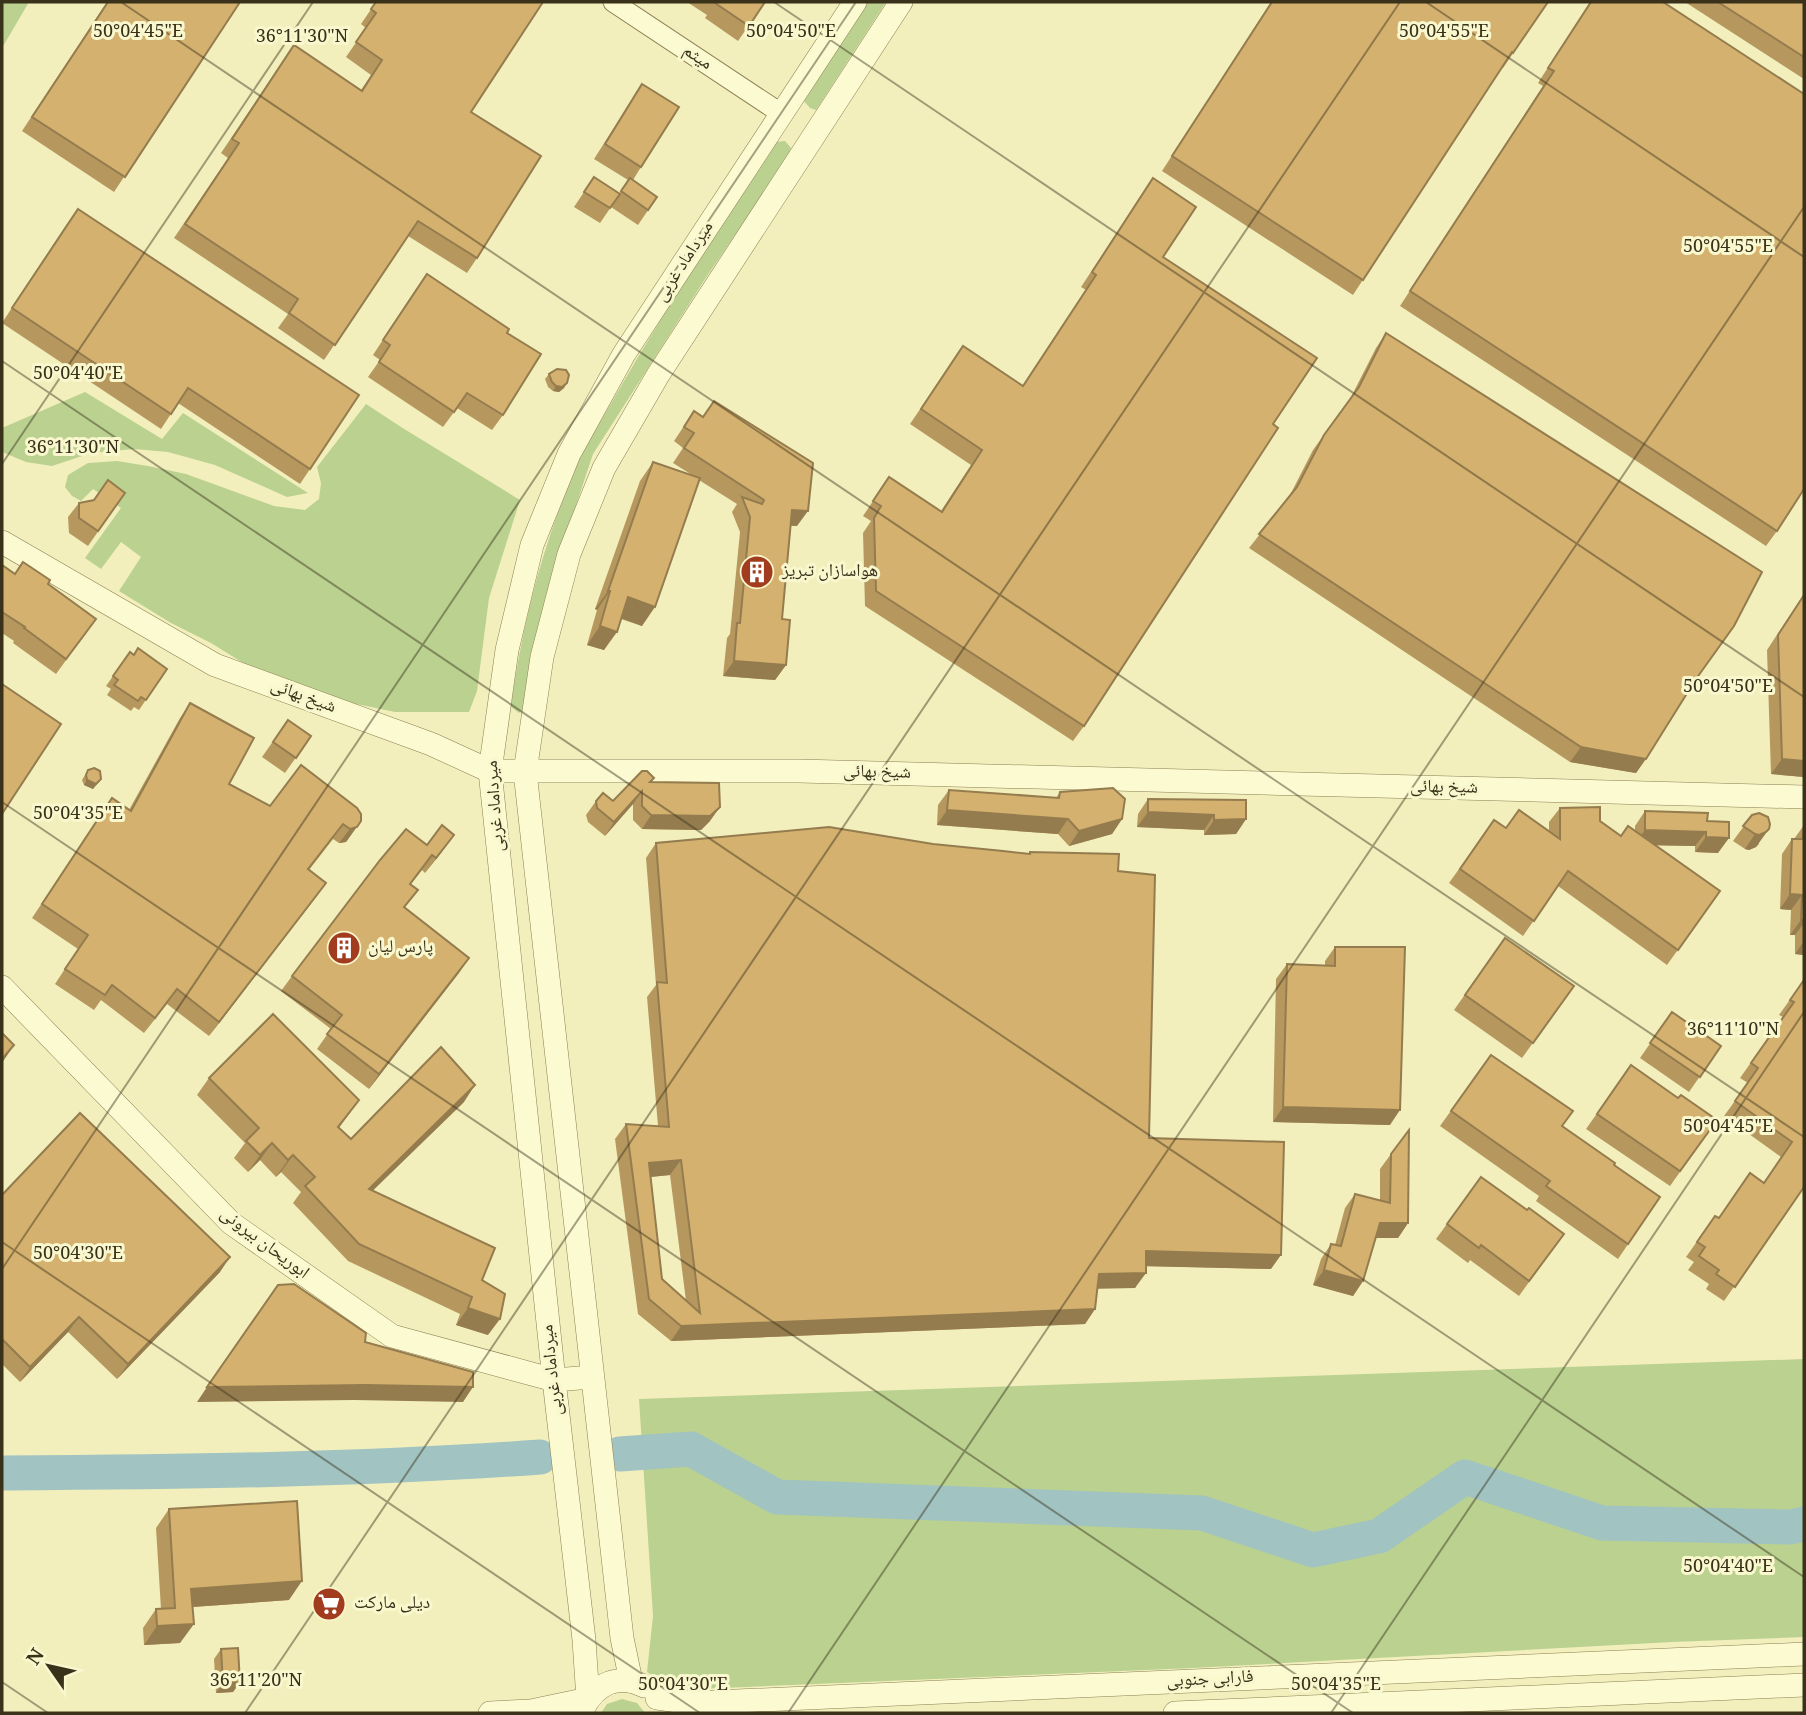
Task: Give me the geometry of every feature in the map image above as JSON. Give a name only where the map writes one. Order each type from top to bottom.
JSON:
[{"type":"street","name":"میثم","points":[[612,2],[782,114]]},
{"type":"street","name":"میرداماد غربی","points":[[585,1706],[584,1640],[490,771],[507,650],[532,545],[569,454],[624,354],[855,2]]},
{"type":"street","name":"میرداماد غربی","points":[[631,1681],[622,1638],[525,772],[542,657],[569,554],[604,468],[658,375],[901,2]]},
{"type":"street","name":"شیخ بهائی","points":[[2,542],[215,665],[431,744],[490,771],[799,771],[1804,797]]},
{"type":"street","name":"ابوریحان بیرونی","points":[[2,988],[231,1223],[392,1336],[554,1380],[592,1377]]},
{"type":"street","name":"فارابی جنوبی","points":[[660,1706],[1804,1654]]},
{"type":"street","points":[[490,1713],[585,1706],[596,1690],[618,1681],[641,1684],[650,1690],[660,1706]]},
{"type":"street","name":"فارابی جنوبی","points":[[1175,1713],[1804,1685]]},
{"type":"green space","points":[[2,2],[29,2],[2,48]]},
{"type":"green space","points":[[868,2],[886,2],[816,110],[810,108],[803,100]]},
{"type":"green space","points":[[785,141],[791,148],[788,157],[707,276],[593,454],[546,596],[525,708],[519,713],[511,707],[528,613],[555,521],[578,462],[694,266],[775,142]]},
{"type":"green space","points":[[85,392],[162,439],[183,413],[308,493],[287,497],[215,465],[168,452],[134,449],[91,453],[52,466],[26,462],[2,452],[2,428]]},
{"type":"green space","points":[[366,404],[520,500],[489,598],[477,691],[469,712],[395,712],[342,701],[248,666],[119,591],[141,557],[121,542],[101,569],[85,558],[121,508],[93,489],[81,501],[72,496],[65,487],[68,475],[88,463],[117,461],[186,474],[274,506],[305,510],[319,499],[321,483],[317,467]]},
{"type":"green space","points":[[1804,1359],[1804,1637],[1193,1668],[674,1690],[647,1672],[653,1616],[639,1399]]},
{"type":"green space","points":[[622,1699],[637,1703],[645,1713],[601,1713],[607,1704]]},
{"type":"building","points":[[108,2],[240,2],[125,177],[32,117]]},
{"type":"building","points":[[376,2],[543,2],[471,112],[541,156],[477,258],[418,221],[335,345],[289,313],[298,299],[185,224],[239,143],[232,139],[294,45],[362,91],[382,60],[356,42],[376,13],[371,9]]},
{"type":"building","points":[[765,2],[749,26],[715,3]]},
{"type":"building","points":[[1272,2],[1548,2],[1512,52],[1363,280],[1172,156]]},
{"type":"building","points":[[1591,2],[1663,2],[1804,94],[1804,489],[1777,531],[1410,291],[1554,71],[1548,68]]},
{"type":"building","points":[[1718,2],[1804,2],[1804,57]]},
{"type":"building","points":[[642,84],[679,107],[641,167],[605,144]]},
{"type":"building","points":[[594,177],[620,194],[610,208],[584,192]]},
{"type":"building","points":[[630,178],[657,197],[648,210],[621,191]]},
{"type":"building","points":[[1153,178],[1196,207],[1163,257],[1317,358],[1273,424],[1278,428],[1084,726],[876,591],[874,518],[881,506],[873,501],[889,477],[942,512],[982,450],[921,409],[963,346],[1023,386],[1096,275],[1092,272]]},
{"type":"building","points":[[78,209],[359,395],[310,469],[188,388],[171,414],[12,308]]},
{"type":"building","points":[[427,274],[509,329],[507,333],[541,354],[503,415],[467,393],[454,412],[379,362],[390,345],[383,340]]},
{"type":"building","points":[[1386,333],[1762,572],[1734,626],[1696,679],[1646,759],[1581,747],[1259,534],[1297,487],[1324,435],[1359,387]]},
{"type":"building","points":[[557,369],[566,370],[569,375],[567,383],[562,387],[552,382],[549,374]]},
{"type":"building","name":"هواسازان تبریز","points":[[714,401],[813,463],[808,511],[792,510],[782,619],[790,620],[786,665],[734,661],[750,517],[742,497],[762,504],[764,500],[684,448],[694,433],[684,427],[694,411],[703,417]]},
{"type":"building","points":[[653,462],[700,478],[655,607],[628,597],[617,632],[600,626],[608,591]]},
{"type":"building","points":[[108,480],[125,493],[98,531],[79,518],[79,503],[94,500]]},
{"type":"building","points":[[23,562],[50,580],[48,584],[96,619],[66,659],[2,612],[2,565],[15,574]]},
{"type":"building","points":[[1804,595],[1804,761],[1782,759],[1778,635]]},
{"type":"building","points":[[138,648],[167,669],[146,700],[141,697],[138,701],[114,685],[118,680],[113,676],[130,652],[134,655]]},
{"type":"building","points":[[2,684],[61,724],[2,814]]},
{"type":"building","points":[[190,703],[254,738],[229,784],[270,806],[301,765],[357,808],[361,814],[357,827],[350,829],[343,824],[308,869],[326,883],[219,1022],[177,989],[155,1018],[112,985],[105,995],[65,969],[88,935],[42,904],[112,798],[131,811]]},
{"type":"building","points":[[288,720],[311,736],[296,758],[273,742]]},
{"type":"building","points":[[94,768],[100,771],[101,779],[96,784],[87,780],[86,775],[88,770]]},
{"type":"building","points":[[642,771],[647,771],[654,778],[650,782],[719,783],[720,807],[710,816],[651,815],[642,806],[642,791],[614,822],[597,808],[596,801],[603,793],[613,801]]},
{"type":"building","points":[[1113,788],[1125,799],[1122,819],[1079,831],[1068,819],[947,810],[949,790],[1059,798],[1060,792]]},
{"type":"building","points":[[1148,799],[1246,800],[1246,819],[1214,820],[1214,815],[1148,812]]},
{"type":"building","points":[[1600,807],[1600,821],[1621,836],[1628,826],[1720,891],[1678,950],[1568,871],[1534,921],[1460,869],[1494,820],[1506,828],[1519,810],[1560,839],[1560,808]]},
{"type":"building","points":[[1645,811],[1708,813],[1707,821],[1729,822],[1729,838],[1706,837],[1706,832],[1645,830]]},
{"type":"building","points":[[1759,813],[1768,817],[1770,824],[1766,832],[1759,835],[1743,826],[1752,815]]},
{"type":"building","points":[[442,825],[454,835],[436,858],[432,855],[410,884],[418,890],[404,907],[469,958],[379,1074],[327,1034],[342,1015],[292,976],[406,829],[427,845]]},
{"type":"building","points":[[1804,825],[1804,920],[1801,920],[1802,895],[1790,894],[1792,839],[1803,839]]},
{"type":"building","points":[[829,827],[933,844],[1030,854],[1119,854],[1118,871],[1155,875],[1149,1138],[1284,1142],[1281,1255],[1146,1251],[1146,1273],[1099,1274],[1095,1309],[681,1326],[649,1299],[626,1124],[669,1127],[657,982],[667,983],[656,843]],"holes":[[[681,1160],[700,1313],[662,1279],[649,1163]]]},
{"type":"building","points":[[1505,938],[1574,986],[1533,1043],[1465,995]]},
{"type":"building","points":[[1335,947],[1405,947],[1400,1110],[1283,1107],[1287,964],[1335,966]]},
{"type":"building","points":[[1804,980],[1804,1187],[1735,1287],[1716,1274],[1719,1270],[1699,1256],[1705,1247],[1697,1242],[1715,1216],[1719,1218],[1750,1173],[1764,1183],[1792,1142],[1735,1101],[1758,1068],[1751,1063],[1794,1002],[1790,1000]]},
{"type":"building","points":[[1672,1012],[1721,1046],[1700,1077],[1650,1043]]},
{"type":"building","points":[[273,1014],[359,1100],[338,1127],[351,1139],[441,1047],[475,1085],[369,1189],[495,1248],[482,1280],[505,1294],[500,1319],[468,1308],[472,1297],[359,1244],[305,1186],[315,1177],[293,1155],[288,1160],[272,1143],[260,1155],[246,1141],[259,1128],[209,1078]]},
{"type":"building","points":[[2,1033],[14,1045],[2,1059]]},
{"type":"building","points":[[1491,1055],[1573,1111],[1562,1126],[1660,1197],[1628,1244],[1546,1186],[1550,1181],[1451,1111]]},
{"type":"building","points":[[1631,1065],[1678,1098],[1681,1095],[1717,1120],[1680,1171],[1597,1114]]},
{"type":"building","points":[[80,1113],[230,1257],[128,1364],[79,1317],[30,1367],[2,1339],[2,1195]]},
{"type":"building","points":[[1409,1130],[1408,1223],[1380,1223],[1363,1281],[1324,1270],[1331,1244],[1341,1246],[1355,1194],[1390,1203],[1391,1154]]},
{"type":"building","points":[[1481,1177],[1564,1234],[1529,1281],[1481,1245],[1479,1248],[1447,1224]]},
{"type":"building","points":[[294,1284],[366,1333],[365,1342],[473,1372],[473,1387],[207,1387],[278,1285]]},
{"type":"building","points":[[297,1501],[302,1581],[191,1589],[194,1624],[157,1626],[156,1609],[175,1608],[169,1509]]},
{"type":"building","points":[[238,1648],[240,1682],[223,1683],[221,1649]]},
{"type":"waterway","points":[[620,1454],[691,1449],[777,1497],[1202,1513],[1313,1550],[1379,1536],[1465,1477],[1602,1523],[1791,1527],[1804,1524]]},
{"type":"waterway","points":[[2,1473],[338,1468],[540,1457]]},
{"type":"place","name":"هواسازان تبریز","points":[[757,572]]},
{"type":"place","name":"پارس لیان","points":[[344,948]]},
{"type":"place","name":"دیلی مارکت","points":[[329,1604]]}]
